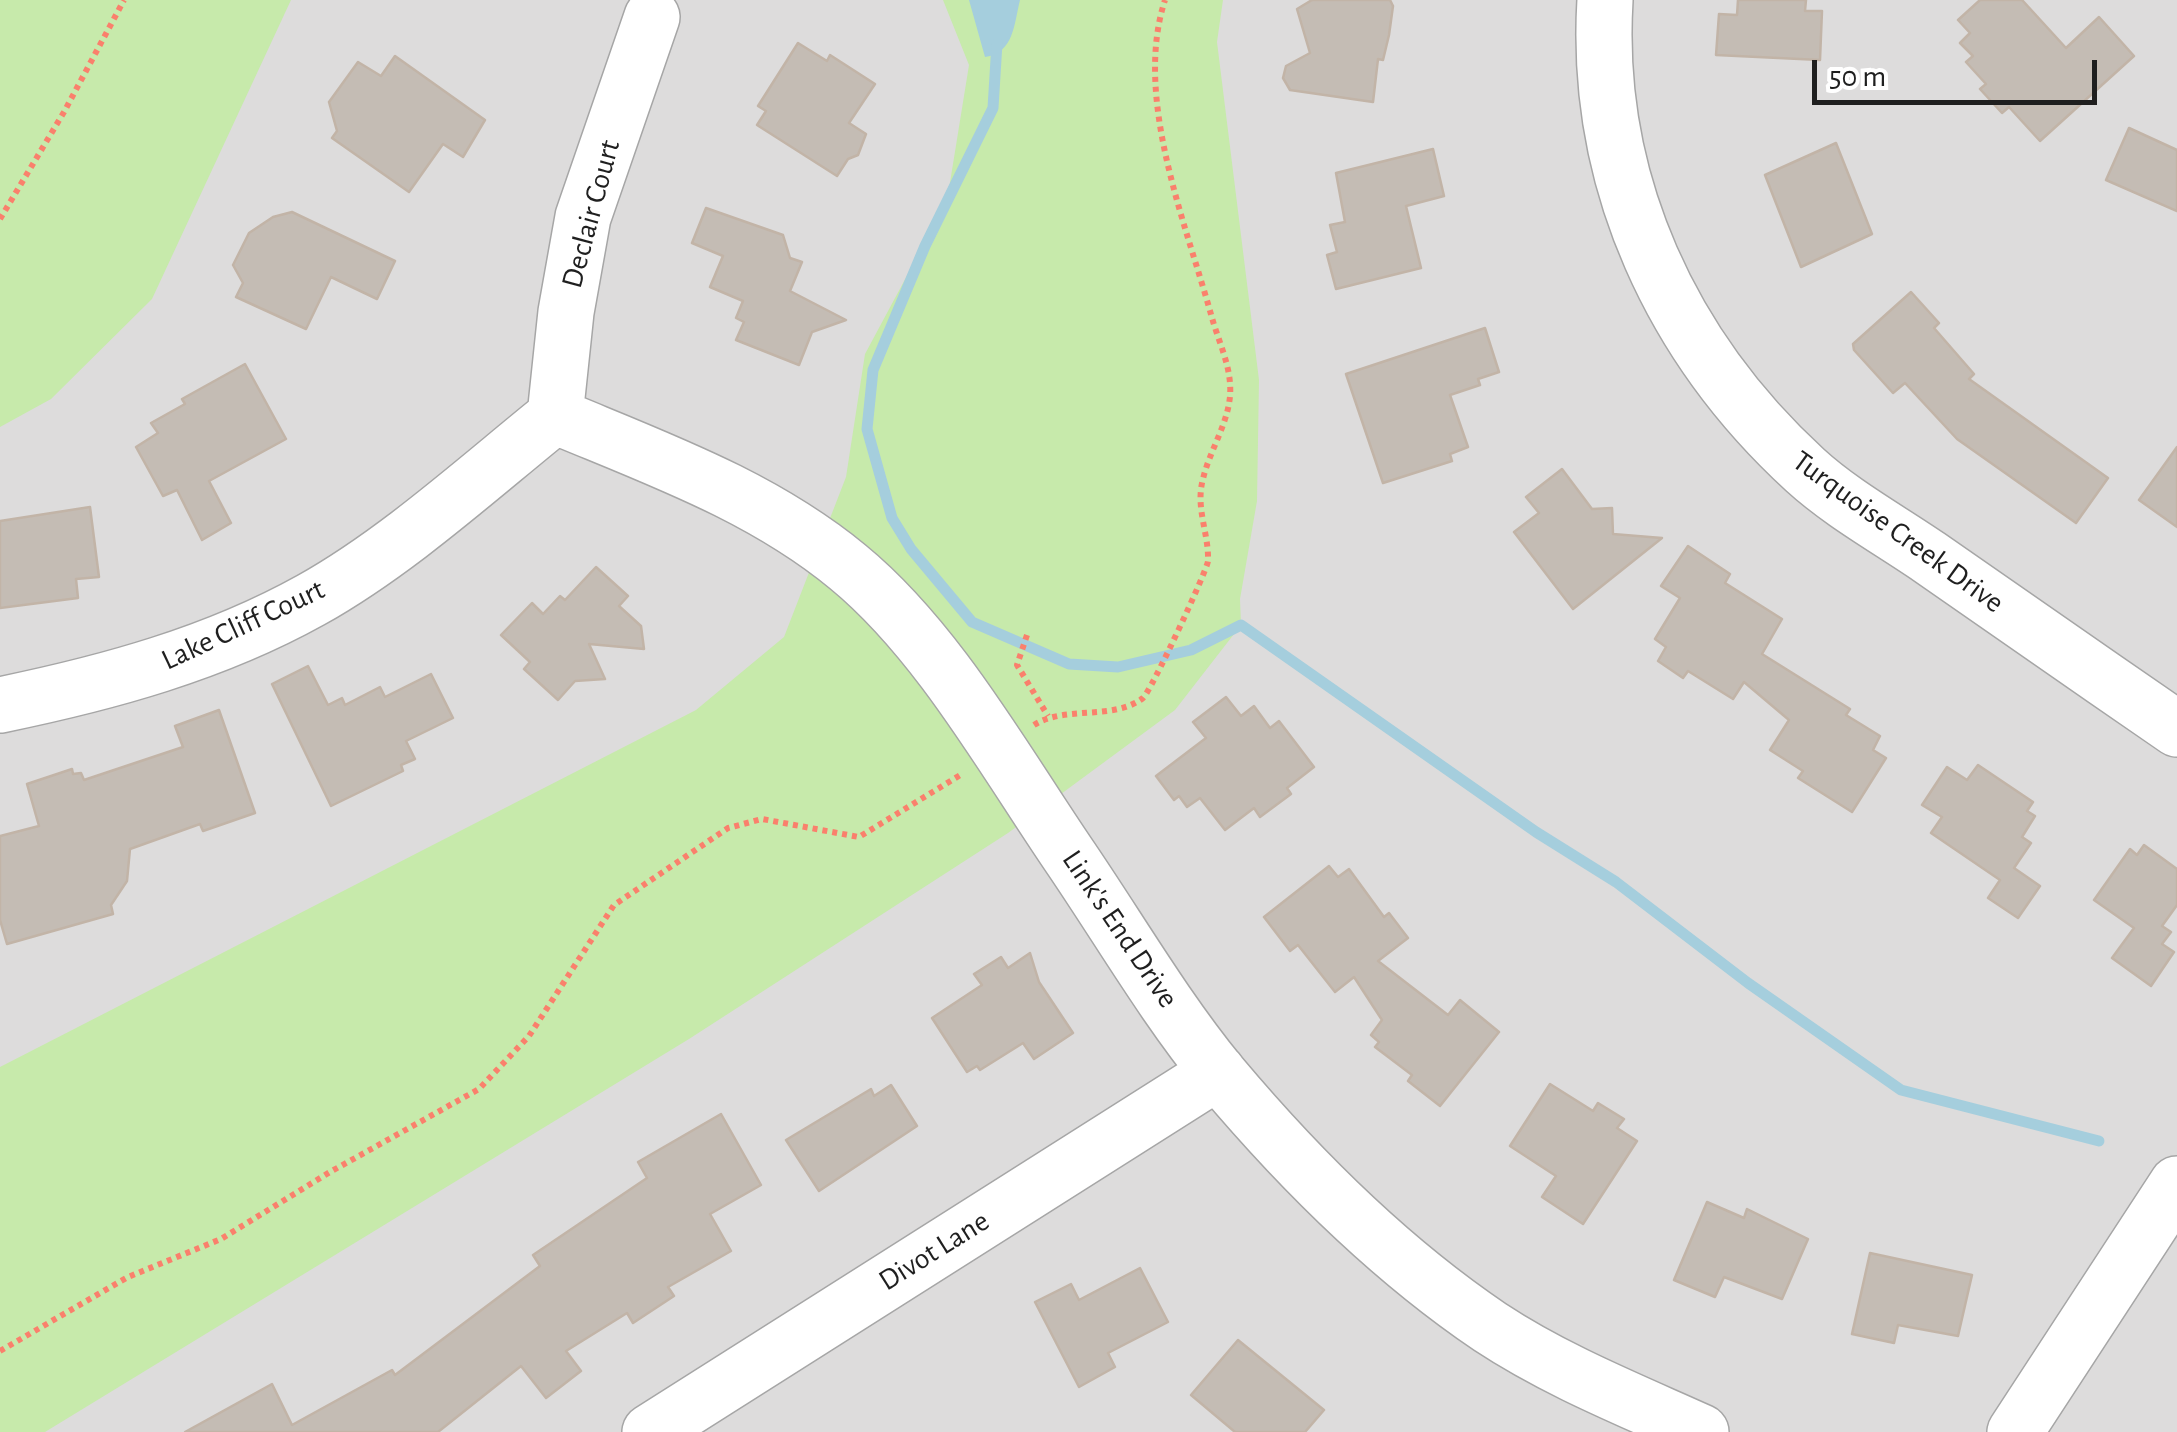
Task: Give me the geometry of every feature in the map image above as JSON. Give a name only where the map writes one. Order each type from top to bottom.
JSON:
[{"type":"street","name":"Turquoise Creek Drive","points":[[1605,0],[1606,76],[1620,176],[1654,270],[1688,333],[1726,386],[1808,472],[2177,729]]},
{"type":"street","name":"Declair Court","points":[[556,416],[566,312],[584,217],[652,18]]},
{"type":"street","name":"Lake Cliff Court","points":[[0,706],[117,681],[311,600],[419,524],[556,416]]},
{"type":"street","name":"Link's End Drive","points":[[556,416],[770,510],[850,569],[904,625],[997,750],[1218,1072],[1316,1181],[1416,1274],[1493,1329],[1570,1373],[1701,1432]]},
{"type":"street","name":"Divot Lane","points":[[650,1432],[1218,1072]]},
{"type":"street","points":[[2015,1432],[2177,1184]]},
{"type":"path","points":[[0,219],[124,0]]},
{"type":"path","points":[[0,1351],[128,1277],[221,1240],[330,1172],[479,1089],[530,1036],[614,905],[728,828],[762,819],[835,836],[859,837],[1048,716],[1110,709],[1143,698],[1160,670],[1170,639],[1208,562],[1200,514],[1202,480],[1223,425],[1231,386],[1172,186],[1156,76],[1157,24],[1165,0]]},
{"type":"path","points":[[1027,634],[1017,665],[1048,716]]},
{"type":"shaded area","points":[[0,0],[2177,0],[2177,1432],[0,1432]]},
{"type":"green space","points":[[0,0],[291,0],[152,299],[51,399],[0,427]]},
{"type":"green space","points":[[943,0],[1223,0],[1217,42],[1259,380],[1257,501],[1240,599],[1241,625],[1175,710],[1008,833],[689,1039],[45,1432],[0,1432],[0,1067],[696,710],[784,637],[846,477],[865,354],[947,201],[969,65]]},
{"type":"water","points":[[969,0],[1020,0],[1011,36],[995,54],[985,57]]},
{"type":"building","points":[[1312,0],[1390,0],[1393,6],[1389,35],[1383,60],[1378,59],[1373,102],[1290,90],[1283,78],[1286,66],[1310,53],[1297,9]]},
{"type":"building","points":[[1738,0],[1806,0],[1805,11],[1822,11],[1820,60],[1716,55],[1719,14],[1737,15]]},
{"type":"building","points":[[1980,0],[2022,0],[2066,48],[2099,17],[2134,56],[2040,141],[2009,107],[2002,113],[1980,89],[1986,84],[1966,62],[1973,56],[1960,43],[1970,33],[1958,20]]},
{"type":"building","points":[[798,43],[827,61],[830,55],[875,84],[849,123],[866,134],[858,155],[848,159],[837,176],[757,125],[766,111],[758,106]]},
{"type":"building","points":[[395,56],[485,120],[463,157],[443,144],[409,192],[332,138],[337,131],[329,102],[358,62],[381,76]]},
{"type":"building","points":[[2129,128],[2177,150],[2177,211],[2106,180]]},
{"type":"building","points":[[1836,143],[1872,234],[1801,267],[1765,175]]},
{"type":"building","points":[[1433,149],[1444,196],[1406,206],[1421,268],[1336,289],[1327,255],[1337,252],[1330,225],[1345,222],[1336,173]]},
{"type":"building","points":[[706,208],[783,235],[790,258],[802,262],[790,291],[846,320],[812,332],[799,365],[736,340],[744,322],[736,318],[743,301],[710,287],[723,256],[692,243]]},
{"type":"building","points":[[292,212],[395,261],[377,299],[331,277],[306,329],[236,297],[243,283],[233,265],[249,233],[273,217]]},
{"type":"building","points":[[1911,292],[1939,323],[1934,328],[1974,374],[1969,379],[2108,478],[2076,523],[1957,439],[1905,383],[1893,393],[1854,350],[1853,344]]},
{"type":"building","points":[[1485,328],[1499,372],[1478,379],[1480,385],[1450,395],[1468,447],[1450,454],[1452,461],[1383,483],[1346,374]]},
{"type":"building","points":[[245,364],[286,439],[209,481],[231,523],[202,540],[177,490],[163,496],[136,447],[158,433],[151,423],[185,404],[182,399]]},
{"type":"building","points":[[2177,447],[2177,527],[2139,500]]},
{"type":"building","points":[[1562,469],[1592,509],[1612,508],[1613,534],[1662,538],[1573,609],[1514,532],[1539,513],[1526,497]]},
{"type":"building","points":[[90,507],[99,577],[76,579],[78,598],[0,608],[0,521]]},
{"type":"building","points":[[1688,546],[1730,574],[1725,583],[1782,619],[1762,654],[1850,709],[1846,715],[1880,736],[1873,750],[1886,758],[1852,812],[1798,778],[1803,771],[1770,750],[1789,720],[1744,682],[1733,699],[1688,671],[1683,678],[1658,661],[1666,647],[1655,639],[1680,598],[1661,586]]},
{"type":"building","points":[[596,567],[628,596],[619,606],[641,626],[644,649],[589,644],[605,679],[575,681],[558,700],[524,669],[530,662],[501,635],[532,603],[543,614],[560,596],[565,600]]},
{"type":"building","points":[[308,666],[328,705],[342,698],[345,705],[380,687],[385,697],[431,674],[453,718],[406,741],[415,759],[401,765],[403,771],[331,806],[272,684]]},
{"type":"building","points":[[1226,697],[1241,716],[1254,706],[1270,728],[1279,721],[1314,767],[1287,788],[1291,794],[1260,817],[1254,808],[1225,830],[1200,798],[1187,807],[1179,796],[1174,800],[1156,776],[1206,738],[1193,722]]},
{"type":"building","points":[[219,710],[255,813],[203,831],[200,824],[130,849],[127,881],[111,905],[113,914],[7,944],[0,920],[0,836],[39,826],[27,784],[72,769],[73,774],[81,773],[84,780],[183,747],[175,726]]},
{"type":"building","points":[[1978,765],[2033,802],[2027,811],[2035,816],[2022,837],[2031,843],[2014,868],[2040,886],[2018,918],[1988,898],[2000,880],[1931,833],[1942,817],[1922,805],[1947,767],[1967,780]]},
{"type":"building","points":[[2144,845],[2177,869],[2177,905],[2162,926],[2171,932],[2162,944],[2174,952],[2151,986],[2112,958],[2134,928],[2094,900],[2130,849],[2137,855]]},
{"type":"building","points":[[1329,866],[1338,877],[1349,869],[1384,917],[1389,913],[1408,938],[1378,961],[1448,1015],[1460,1000],[1499,1032],[1440,1106],[1408,1081],[1412,1075],[1375,1047],[1379,1042],[1371,1035],[1382,1020],[1354,977],[1335,992],[1298,945],[1290,951],[1264,917]]},
{"type":"building","points":[[1030,953],[1039,982],[1073,1033],[1034,1059],[1023,1043],[980,1070],[977,1066],[967,1072],[932,1018],[982,985],[974,974],[1001,957],[1008,968]]},
{"type":"building","points":[[1550,1084],[1593,1111],[1598,1103],[1624,1119],[1617,1128],[1637,1141],[1583,1224],[1542,1197],[1556,1176],[1510,1146]]},
{"type":"building","points":[[891,1085],[917,1126],[819,1191],[786,1140],[871,1089],[874,1096]]},
{"type":"building","points":[[721,1114],[761,1185],[710,1214],[731,1251],[668,1287],[674,1296],[633,1323],[627,1313],[566,1351],[581,1371],[546,1398],[521,1366],[438,1432],[185,1432],[272,1384],[292,1425],[392,1370],[395,1375],[540,1266],[533,1255],[647,1178],[638,1162]]},
{"type":"building","points":[[1707,1202],[1744,1218],[1747,1209],[1808,1239],[1782,1299],[1724,1277],[1715,1297],[1674,1280]]},
{"type":"building","points":[[1870,1253],[1972,1275],[1958,1336],[1898,1325],[1894,1343],[1852,1334]]},
{"type":"building","points":[[1140,1268],[1168,1322],[1108,1353],[1115,1367],[1079,1387],[1035,1302],[1071,1284],[1079,1300]]},
{"type":"building","points":[[1238,1340],[1324,1410],[1305,1432],[1235,1432],[1191,1395]]},
{"type":"waterway","points":[[997,43],[993,108],[925,246],[873,370],[867,429],[892,518],[911,549],[972,622],[1069,664],[1118,667],[1191,650],[1241,625],[1536,832],[1616,882],[1748,983],[1901,1090],[2099,1141]]}]
